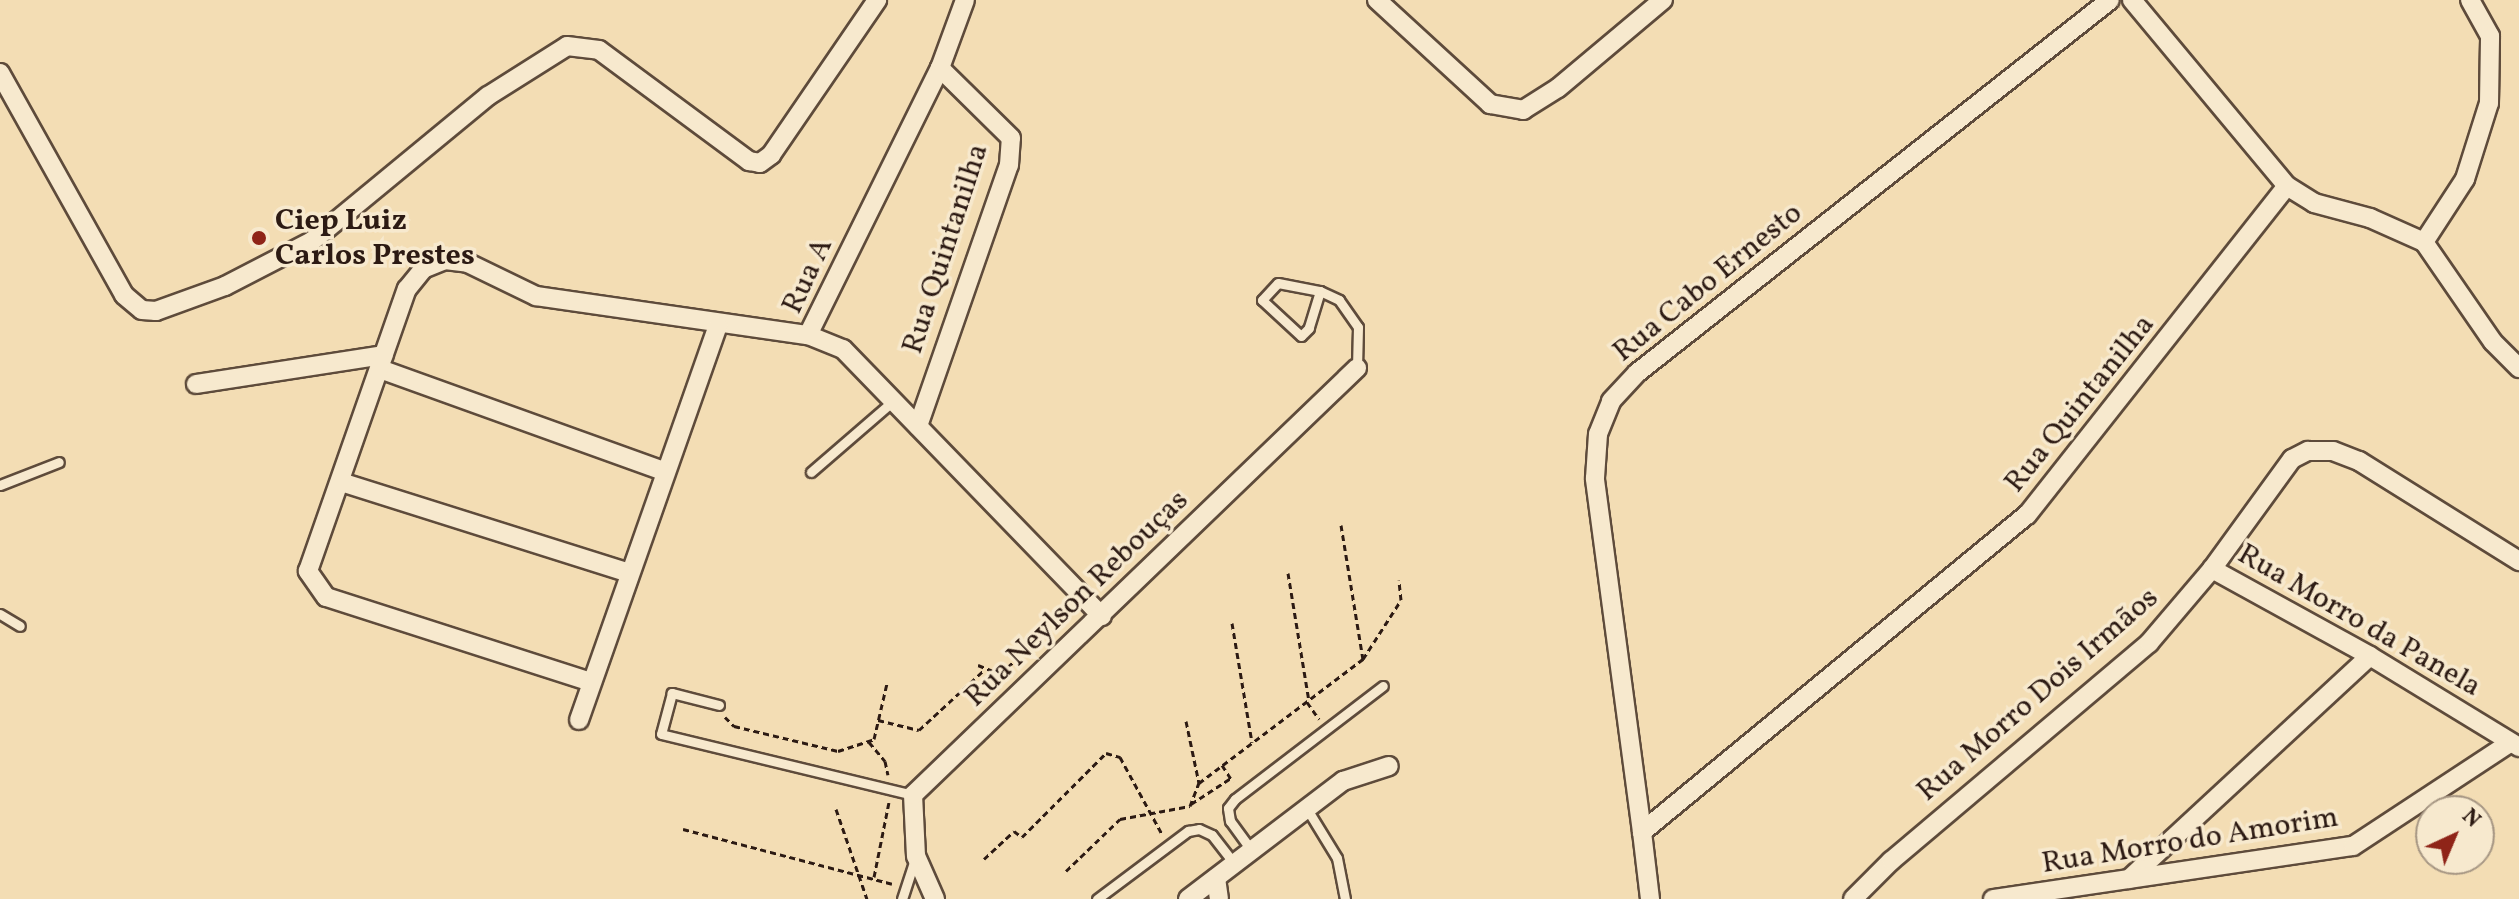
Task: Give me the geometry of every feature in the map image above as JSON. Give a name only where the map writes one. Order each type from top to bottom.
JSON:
[{"type":"street","points":[[0,73],[124,295],[142,310],[171,309],[312,241],[488,96],[567,46],[599,50],[749,161],[760,163],[771,155],[877,0]]},
{"type":"street","name":"Rua A","points":[[965,0],[940,68],[808,335],[843,349],[1102,616]]},
{"type":"street","points":[[1377,0],[1490,104],[1523,110],[1558,88],[1663,0]]},
{"type":"street","name":"Rua Cabo Ernesto","points":[[1642,832],[1595,478],[1598,434],[1611,401],[1637,373],[2110,0]]},
{"type":"street","points":[[2132,0],[2287,186],[2314,203],[2370,218],[2424,242],[2493,342],[2519,368]]},
{"type":"street","points":[[2424,242],[2465,179],[2489,103],[2490,36],[2470,0]]},
{"type":"street","name":"Rua Quintanilha","points":[[918,426],[1009,165],[1011,138],[940,68]]},
{"type":"street","name":"Rua Quintanilha","points":[[1642,832],[2027,515],[2287,186]]},
{"type":"street","points":[[591,682],[326,597],[308,571],[407,289],[423,269],[445,260],[468,263],[536,296],[718,326],[808,335]]},
{"type":"street","points":[[579,720],[664,471],[718,326]]},
{"type":"street","points":[[196,384],[382,362],[664,471]]},
{"type":"street","name":"Rua Neylson Rebouças","points":[[913,795],[1357,368]]},
{"type":"street","name":"Rua Morro Dois Irmãos","points":[[1853,899],[1891,861],[2149,643],[2212,569],[2292,459],[2308,451],[2333,451],[2359,461],[2519,561]]},
{"type":"street","points":[[341,482],[629,573]]},
{"type":"street","name":"Rua Morro da Panela","points":[[2212,569],[2370,656],[2515,745]]},
{"type":"street","points":[[2128,880],[2370,656]]},
{"type":"street","name":"Rua Morro do Amorim","points":[[1993,899],[2063,894],[2128,880],[2353,846],[2515,745]]},
{"type":"street","points":[[1188,899],[1343,781],[1389,766]]},
{"type":"street","points":[[913,795],[916,856],[935,899]]},
{"type":"street","points":[[1642,832],[1650,899]]},
{"type":"street","points":[[1216,878],[1219,899]]},
{"type":"lane","points":[[1320,291],[1311,324],[1301,336],[1262,300],[1278,283],[1320,291],[1346,306],[1358,327],[1357,368]]},
{"type":"lane","points":[[811,472],[894,400]]},
{"type":"lane","points":[[0,485],[59,462]]},
{"type":"lane","points":[[0,614],[20,626]]},
{"type":"lane","points":[[1252,851],[1230,821],[1228,808],[1383,686]]},
{"type":"lane","points":[[719,705],[672,693],[661,734],[913,795]]},
{"type":"lane","points":[[1307,809],[1337,858],[1345,899]]},
{"type":"lane","points":[[1097,899],[1188,831],[1199,829],[1212,835],[1235,864]]},
{"type":"lane","points":[[903,894],[916,856]]},
{"type":"path","points":[[1341,525],[1363,659]]},
{"type":"path","points":[[1288,573],[1308,702],[1327,729]]},
{"type":"path","points":[[1191,804],[1199,783],[1363,659],[1401,600],[1399,580]]},
{"type":"path","points":[[1232,623],[1252,742]]},
{"type":"path","points":[[978,665],[983,671],[1004,673],[1027,650]]},
{"type":"path","points":[[878,720],[919,730],[983,671]]},
{"type":"path","points":[[869,742],[887,683]]},
{"type":"path","points":[[719,705],[729,724],[764,733],[838,751],[869,742]]},
{"type":"path","points":[[1186,721],[1199,783]]},
{"type":"path","points":[[869,742],[885,761],[891,790],[874,877]]},
{"type":"path","points":[[984,859],[1014,831],[1022,837],[1106,753],[1120,757],[1149,814],[1162,834],[1169,834]]},
{"type":"path","points":[[1222,765],[1234,782]]},
{"type":"path","points":[[1066,871],[1120,819],[1191,804],[1231,778]]},
{"type":"path","points":[[836,809],[867,899]]},
{"type":"path","points":[[683,829],[856,871],[874,877],[903,894]]},
{"type":"place","name":"Ciep Luiz Carlos Prestes","points":[[259,238]]}]
